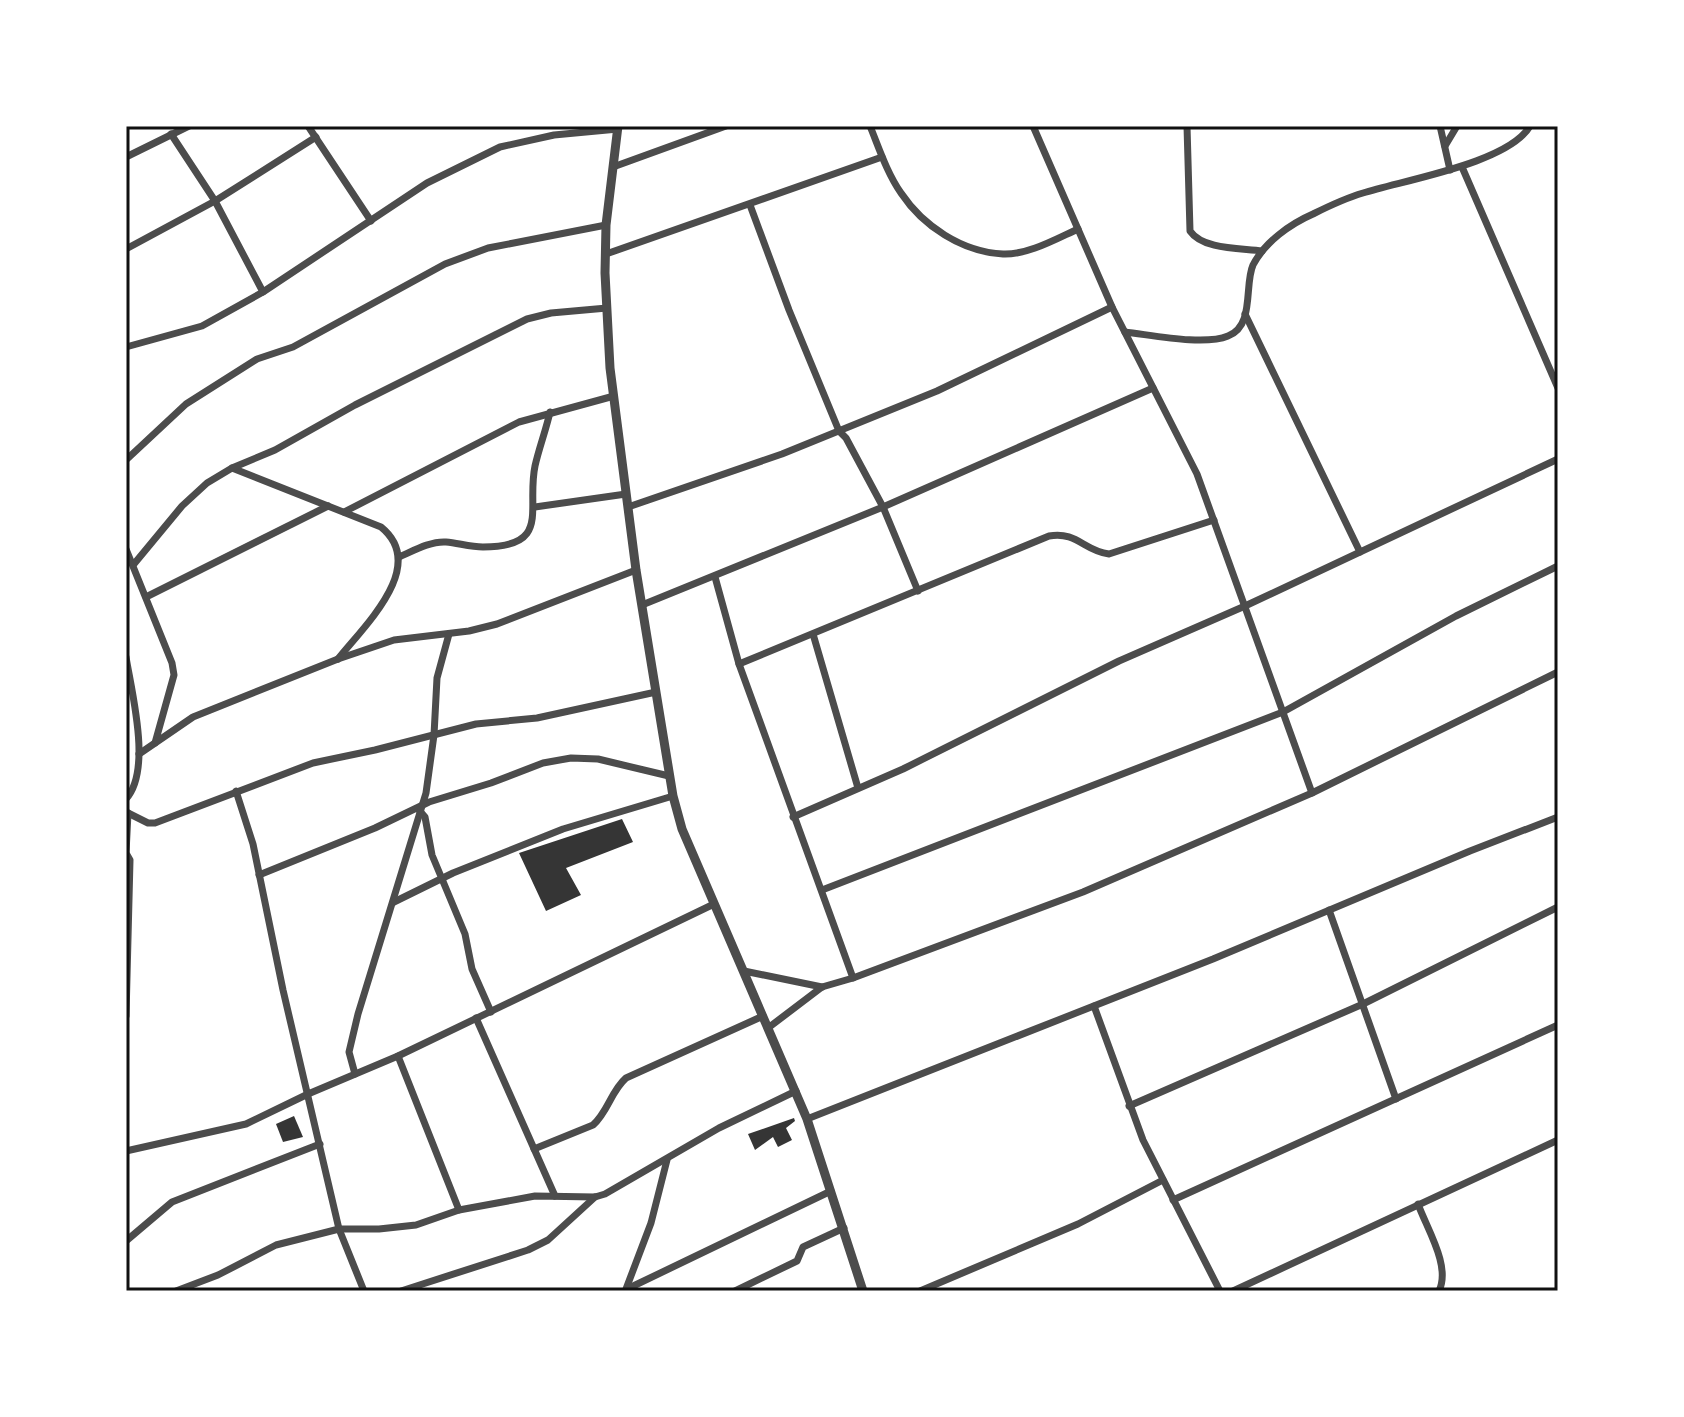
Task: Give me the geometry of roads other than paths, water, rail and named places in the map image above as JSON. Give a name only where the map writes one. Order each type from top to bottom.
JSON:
[{"type":"street","points":[[126,157],[189,126]]},
{"type":"street","points":[[308,126],[371,221]]},
{"type":"street","points":[[613,167],[726,126]]},
{"type":"street","points":[[870,126],[900,193],[947,237],[966,246],[1004,254],[1034,248],[1078,229]]},
{"type":"street","points":[[1033,126],[1112,307],[1197,474],[1312,793]]},
{"type":"street","points":[[1187,126],[1190,231],[1196,239],[1205,243],[1262,251]]},
{"type":"street","points":[[1440,126],[1450,170]]},
{"type":"street","points":[[1445,146],[1457,126]]},
{"type":"street","points":[[1125,332],[1204,340],[1227,337],[1238,331],[1245,314],[1252,267],[1278,235],[1310,215],[1360,193],[1462,167],[1523,138],[1530,126]]},
{"type":"street","points":[[126,347],[202,326],[263,292],[427,183],[500,147],[554,135],[618,127],[606,225],[607,308],[614,396],[636,570],[673,796],[682,829],[807,1119],[863,1291]]},
{"type":"street","points":[[171,134],[215,201],[263,292]]},
{"type":"street","points":[[126,249],[215,201],[316,137]]},
{"type":"street","points":[[606,254],[882,157]]},
{"type":"street","points":[[1462,167],[1558,388]]},
{"type":"street","points":[[750,205],[839,431],[846,438],[883,507],[918,591]]},
{"type":"street","points":[[126,460],[186,404],[257,359],[293,347],[445,264],[488,248],[606,225]]},
{"type":"street","points":[[628,507],[782,454],[937,391],[1112,307]]},
{"type":"street","points":[[134,564],[182,506],[207,483],[232,468],[275,450],[355,405],[527,319],[551,313],[607,308]]},
{"type":"street","points":[[1245,314],[1360,552]]},
{"type":"street","points":[[642,605],[883,507],[1153,388]]},
{"type":"street","points":[[344,512],[519,422],[614,396]]},
{"type":"street","points":[[399,557],[443,542],[502,547],[523,538],[530,531],[535,507],[535,467],[550,412]]},
{"type":"street","points":[[793,817],[903,769],[1119,661],[1245,606],[1558,459]]},
{"type":"street","points":[[232,468],[381,527],[396,545],[398,574],[388,594],[338,659]]},
{"type":"street","points":[[535,507],[626,494]]},
{"type":"street","points":[[146,597],[328,506]]},
{"type":"street","points":[[739,664],[1049,536],[1059,534],[1076,538],[1092,549],[1109,554],[1214,520]]},
{"type":"street","points":[[126,549],[174,675],[155,743]]},
{"type":"street","points":[[822,890],[1283,712],[1456,616],[1558,566]]},
{"type":"street","points":[[139,754],[203,713],[338,659],[394,640],[449,634],[497,624],[636,570]]},
{"type":"street","points":[[715,577],[739,664],[853,978]]},
{"type":"street","points":[[355,1074],[349,1052],[352,1039],[426,793],[434,735],[437,678],[449,634]]},
{"type":"street","points":[[813,634],[858,788]]},
{"type":"street","points":[[126,657],[139,754],[133,791],[126,799]]},
{"type":"street","points":[[768,1028],[822,987],[1083,892],[1312,793],[1558,672]]},
{"type":"street","points":[[126,1016],[129,978],[127,813],[155,823],[313,763],[476,724],[537,718],[656,692]]},
{"type":"street","points":[[259,875],[419,808],[543,763],[571,758],[598,759],[669,776]]},
{"type":"street","points":[[236,791],[259,875],[339,1229],[364,1291]]},
{"type":"street","points":[[394,902],[442,878],[588,819],[673,796]]},
{"type":"street","points":[[419,808],[425,817],[429,846],[465,934],[472,969],[491,1012]]},
{"type":"street","points":[[807,1119],[1558,817]]},
{"type":"street","points":[[126,1151],[246,1124],[398,1056],[714,904]]},
{"type":"street","points":[[1129,1106],[1363,1004],[1558,907]]},
{"type":"street","points":[[1329,910],[1396,1099]]},
{"type":"street","points":[[744,971],[822,987]]},
{"type":"street","points":[[1094,1006],[1129,1106],[1220,1291]]},
{"type":"street","points":[[534,1149],[593,1125],[617,1086],[626,1078],[763,1016]]},
{"type":"street","points":[[476,1018],[555,1196]]},
{"type":"street","points":[[1173,1200],[1558,1025]]},
{"type":"street","points":[[398,1056],[459,1210]]},
{"type":"street","points":[[176,1291],[218,1275],[276,1245],[339,1229],[416,1225],[459,1210],[505,1200],[595,1197],[614,1191],[719,1128],[796,1091]]},
{"type":"street","points":[[1233,1291],[1558,1140]]},
{"type":"street","points":[[126,1241],[172,1202],[320,1144]]},
{"type":"street","points":[[626,1290],[651,1223],[667,1159]]},
{"type":"street","points":[[920,1291],[1078,1224],[1163,1180]]},
{"type":"street","points":[[626,1290],[831,1191]]},
{"type":"street","points":[[401,1291],[528,1250],[548,1240],[595,1197]]},
{"type":"street","points":[[1418,1204],[1444,1276],[1439,1291]]},
{"type":"street","points":[[735,1291],[797,1261],[803,1247],[844,1228]]}]
